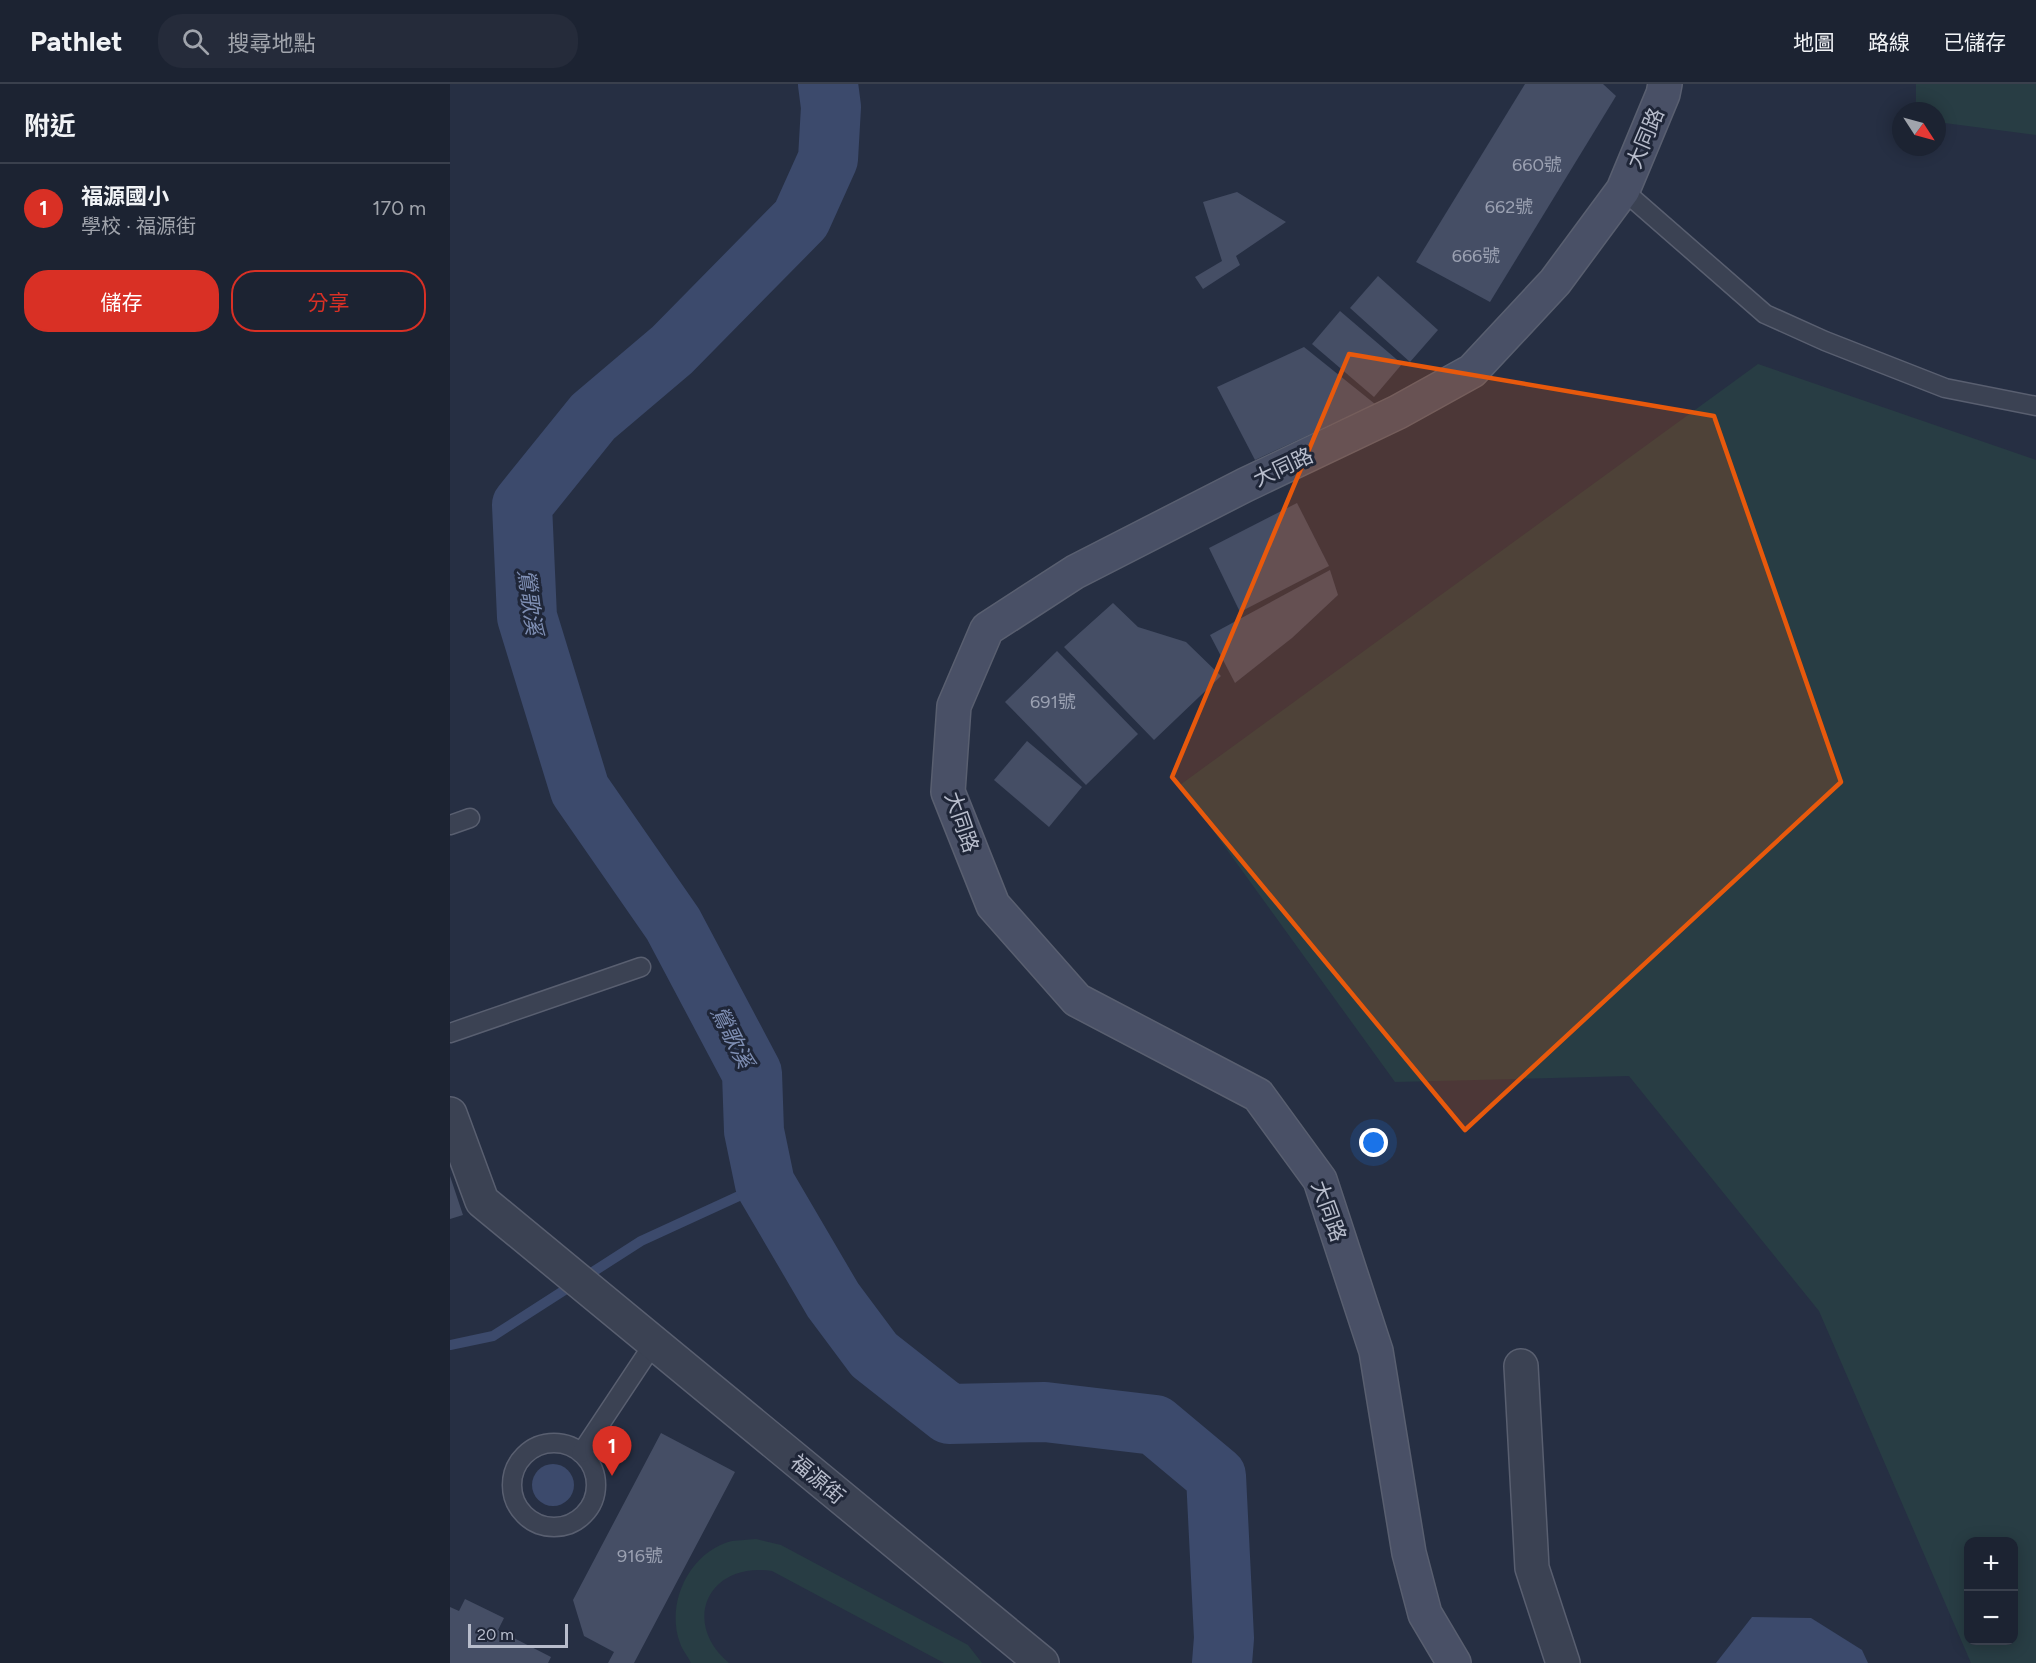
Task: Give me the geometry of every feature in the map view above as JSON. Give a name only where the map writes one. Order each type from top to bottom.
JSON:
[{"type":"street","name":"大同路","points":[[1454,1663],[1425,1614],[1409,1553],[1376,1351],[1320,1180],[1258,1095],[1077,1000],[993,905],[948,792],[954,706],[987,629],[1075,572],[1245,485],[1398,412],[1472,371],[1555,282],[1623,190],[1663,94],[1665,84]]},
{"type":"street","name":"福源街","points":[[450,1114],[482,1201],[1042,1663]]},
{"type":"street","points":[[1521,1366],[1532,1568],[1563,1663]]},
{"type":"lane","points":[[1623,190],[1765,314],[1825,341],[1945,388],[2036,406]]},
{"type":"lane","points":[[450,825],[470,818]]},
{"type":"lane","points":[[450,1033],[641,967]]},
{"type":"lane","points":[[581,1453],[654,1343]]},
{"type":"lane","points":[[556,1443],[570,1446],[581,1453],[590,1464],[595,1477],[595,1491],[591,1504],[571,1523],[557,1526],[544,1525],[531,1520],[521,1511],[514,1499],[512,1485],[514,1472],[520,1460],[530,1450],[542,1444],[556,1443]]},
{"type":"highlighted area","points":[[1349,354],[1714,416],[1841,782],[1465,1130],[1172,777]]},
{"type":"shaded area","points":[[1916,84],[2036,84],[2036,135],[1946,123],[1946,102],[1916,102]]},
{"type":"shaded area","points":[[1758,364],[2036,460],[2036,1663],[1971,1663],[1819,1311],[1629,1076],[1395,1082],[1180,785]]},
{"type":"shaded area","points":[[756,1539],[781,1545],[968,1645],[982,1663],[944,1663],[772,1571],[750,1570],[732,1575],[718,1585],[708,1598],[704,1613],[706,1630],[714,1647],[729,1663],[691,1663],[681,1646],[676,1628],[679,1596],[685,1581],[693,1567],[717,1547],[732,1541]]},
{"type":"water","points":[[553,1464],[561,1465],[568,1470],[573,1477],[573,1493],[568,1500],[561,1505],[553,1506],[545,1505],[538,1500],[533,1493],[532,1485],[533,1477],[538,1470],[545,1465]]},
{"type":"water","points":[[1752,1617],[1811,1618],[1862,1650],[1868,1663],[1716,1663]]},
{"type":"building","points":[[1525,84],[1603,84],[1616,96],[1490,302],[1416,262]]},
{"type":"building","points":[[1237,192],[1286,222],[1236,256],[1240,265],[1203,289],[1195,277],[1222,261],[1203,202]]},
{"type":"building","points":[[1378,276],[1438,330],[1410,362],[1350,308]]},
{"type":"building","points":[[1340,311],[1402,364],[1374,397],[1312,344]]},
{"type":"building","points":[[1304,347],[1375,404],[1255,460],[1217,387]]},
{"type":"building","points":[[1297,503],[1329,566],[1240,612],[1209,548]]},
{"type":"building","points":[[1330,570],[1338,595],[1292,638],[1235,683],[1210,635]]},
{"type":"building","points":[[1113,603],[1138,627],[1186,642],[1221,676],[1154,740],[1064,647]]},
{"type":"building","points":[[1057,651],[1138,734],[1086,785],[1005,702]]},
{"type":"building","points":[[1027,741],[1082,787],[1049,827],[994,780]]},
{"type":"building","points":[[450,1176],[463,1215],[450,1219]]},
{"type":"building","points":[[661,1433],[735,1472],[634,1663],[608,1663],[614,1652],[584,1636],[573,1600]]},
{"type":"building","points":[[465,1599],[504,1618],[498,1630],[551,1657],[548,1663],[450,1663],[450,1607],[459,1611]]},
{"type":"waterway","name":"鶯歌溪","points":[[828,84],[831,107],[828,159],[801,219],[672,350],[593,417],[522,505],[527,617],[580,790],[673,924],[752,1073],[754,1131],[765,1184],[833,1300],[874,1355],[949,1414],[1045,1412],[1155,1425],[1216,1476],[1224,1638],[1222,1663]]},
{"type":"waterway","points":[[450,1345],[493,1336],[641,1241],[765,1184]]},
{"type":"place","name":"福源國小","points":[[612,1476]]}]
